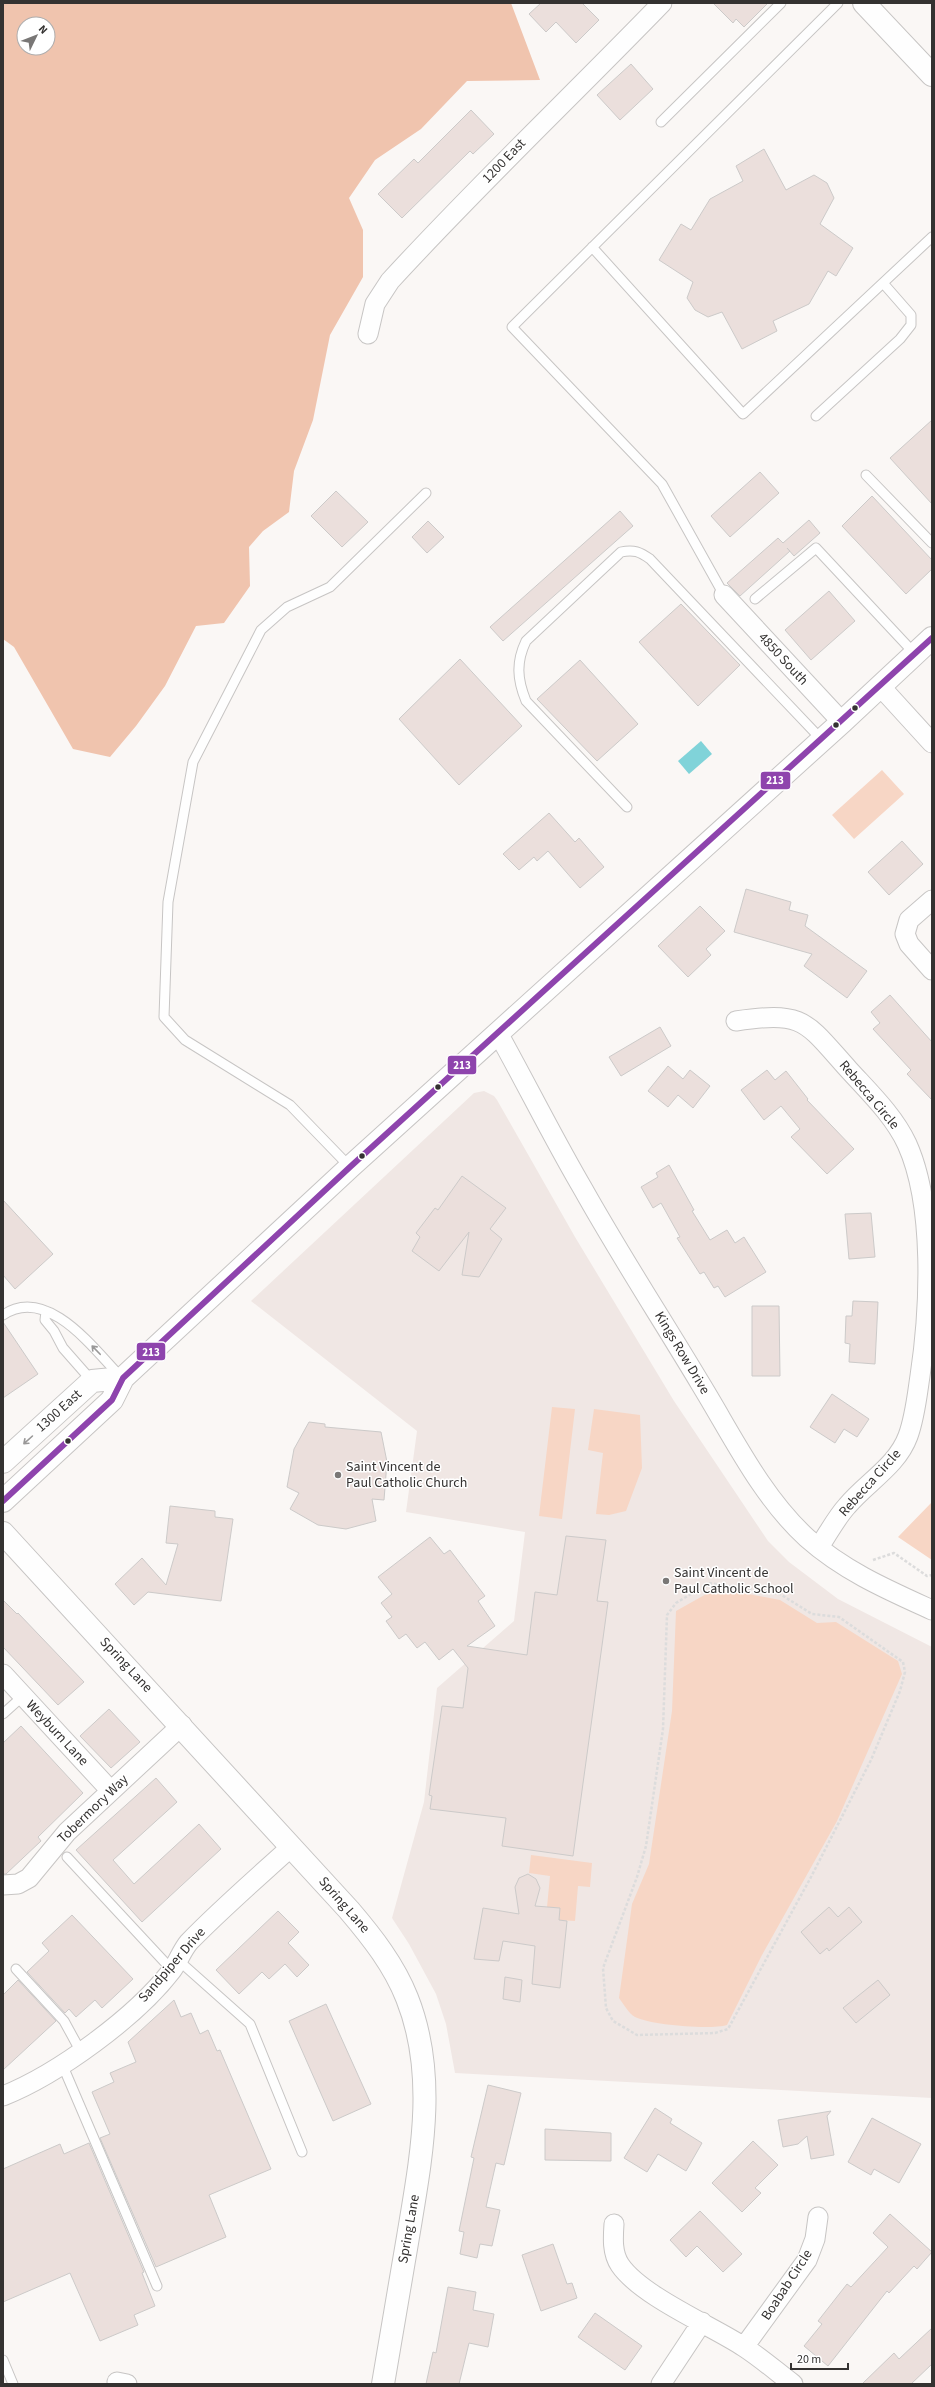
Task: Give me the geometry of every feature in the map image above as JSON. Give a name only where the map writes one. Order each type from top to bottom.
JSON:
[{"type":"main road","points":[[865,3],[932,75]]},
{"type":"main road","name":"1300 East","points":[[3,1501],[112,1400],[123,1378],[350,1167],[842,722],[932,638]]},
{"type":"main road","name":"1300 East","points":[[3,1462],[92,1381],[123,1378]]},
{"type":"main road","name":"Spring Lane","points":[[3,1533],[182,1725],[358,1920],[382,1952],[407,1998],[420,2043],[425,2098],[422,2148],[383,2384]]},
{"type":"street","name":"1200 East","points":[[368,334],[375,304],[390,281],[523,141],[582,86],[662,3]]},
{"type":"street","name":"4850 South","points":[[724,595],[842,722]]},
{"type":"street","points":[[880,686],[932,743]]},
{"type":"street","points":[[932,900],[909,920],[905,934],[909,944],[932,970]]},
{"type":"street","name":"Rebecca Circle","points":[[736,1021],[765,1016],[786,1017],[796,1019],[812,1029],[885,1110],[901,1132],[913,1157],[924,1208],[928,1275],[926,1322],[917,1398],[909,1435],[893,1461],[847,1505],[819,1547]]},
{"type":"street","name":"Kings Row Drive","points":[[498,1032],[584,1191],[752,1468],[793,1524],[819,1547],[868,1580],[932,1610]]},
{"type":"street","name":"Weyburn Lane","points":[[3,1674],[111,1791]]},
{"type":"street","name":"Tobermory Way","points":[[3,1885],[18,1884],[29,1878],[67,1832],[182,1725]]},
{"type":"street","name":"Sandpiper Drive","points":[[3,2096],[38,2079],[81,2052],[138,2004],[175,1965],[188,1943],[291,1847]]},
{"type":"street","name":"Boabab Circle","points":[[744,2347],[807,2260],[815,2239],[818,2217]]},
{"type":"street","points":[[614,2224],[613,2243],[620,2265],[636,2282],[744,2347],[793,2384]]},
{"type":"street","points":[[661,2384],[702,2322]]},
{"type":"lane","points":[[661,122],[781,3]]},
{"type":"lane","points":[[724,595],[662,484],[512,326],[838,3]]},
{"type":"lane","points":[[592,247],[743,414],[932,237]]},
{"type":"lane","points":[[816,416],[900,339],[911,325],[911,315],[883,283]]},
{"type":"lane","points":[[866,475],[932,543]]},
{"type":"lane","points":[[350,1167],[290,1105],[185,1040],[164,1017],[168,902],[193,762],[261,630],[287,607],[330,587],[426,493]]},
{"type":"lane","points":[[755,599],[816,548],[915,654]]},
{"type":"lane","points":[[627,807],[526,701],[519,685],[518,668],[520,652],[526,641],[621,552],[630,550],[640,552],[650,559],[822,740]]},
{"type":"lane","points":[[5,1310],[26,1308],[46,1311],[58,1315],[75,1329],[123,1378]]},
{"type":"lane","points":[[46,1311],[45,1320],[54,1331],[63,1348],[92,1381]]},
{"type":"lane","points":[[3,1714],[23,1696]]},
{"type":"lane","points":[[67,1857],[175,1965],[250,2024],[302,2152]]},
{"type":"lane","points":[[16,1969],[64,2021],[81,2052]]},
{"type":"lane","points":[[62,2064],[157,2286]]},
{"type":"lane","points":[[3,2360],[14,2384]]},
{"type":"path","points":[[872,1561],[894,1553],[928,1576],[932,1575]]},
{"type":"path","points":[[709,1583],[780,1594],[812,1614],[838,1617],[903,1662],[905,1672],[900,1691],[874,1753],[844,1816],[728,2029],[715,2032],[637,2035],[613,2022],[606,2008],[603,1968],[638,1877],[646,1846],[663,1729],[667,1615],[676,1604],[709,1583]]},
{"type":"shaded area","points":[[3,3],[511,3],[540,80],[467,81],[421,129],[375,160],[349,198],[363,230],[363,277],[330,335],[313,420],[294,471],[289,512],[263,531],[249,547],[250,586],[224,623],[196,626],[165,686],[136,726],[110,757],[73,749],[14,647],[3,639]]},
{"type":"shaded area","points":[[882,770],[904,794],[854,839],[832,815]]},
{"type":"shaded area","name":"Saint Vincent de Paul Catholic School","points":[[484,1091],[494,1096],[497,1100],[575,1237],[674,1401],[768,1541],[789,1562],[838,1599],[932,1647],[932,2098],[455,2073],[446,2024],[436,1994],[409,1944],[392,1918],[424,1802],[437,1688],[514,1621],[525,1532],[406,1512],[417,1431],[251,1301],[474,1093]]},
{"type":"shaded area","points":[[552,1407],[575,1409],[562,1519],[539,1516]]},
{"type":"shaded area","points":[[594,1409],[640,1415],[642,1468],[626,1511],[609,1515],[596,1514],[603,1453],[588,1450]]},
{"type":"shaded area","points":[[932,1502],[932,1560],[898,1537]]},
{"type":"shaded area","points":[[717,1588],[780,1600],[817,1623],[836,1622],[898,1661],[902,1674],[837,1821],[762,1955],[727,2025],[695,2027],[654,2022],[635,2017],[628,2011],[619,1998],[632,1904],[649,1864],[672,1711],[676,1611]]},
{"type":"shaded area","points":[[531,1855],[592,1863],[590,1887],[578,1886],[575,1921],[559,1920],[560,1908],[547,1907],[550,1876],[529,1873]]},
{"type":"water","points":[[701,741],[712,754],[689,774],[678,761]]},
{"type":"building","points":[[541,3],[582,3],[599,20],[576,43],[556,22],[546,32],[529,14]]},
{"type":"building","points":[[713,3],[768,3],[744,27],[736,19],[733,23]]},
{"type":"building","points":[[631,64],[653,89],[620,120],[597,95]]},
{"type":"building","points":[[471,110],[494,134],[473,154],[470,151],[402,218],[378,194],[414,159],[418,163]]},
{"type":"building","points":[[764,149],[786,190],[814,175],[827,183],[834,198],[820,224],[853,248],[836,276],[828,271],[809,304],[773,321],[777,331],[742,349],[722,312],[708,317],[695,310],[687,298],[693,282],[659,260],[681,224],[691,230],[710,199],[743,181],[736,166]]},
{"type":"building","points":[[932,420],[932,504],[890,458]]},
{"type":"building","points":[[760,472],[779,493],[730,537],[711,516]]},
{"type":"building","points":[[336,491],[368,522],[342,547],[311,516]]},
{"type":"building","points":[[872,496],[932,560],[932,569],[906,594],[842,526]]},
{"type":"building","points":[[620,511],[633,526],[503,641],[490,627]]},
{"type":"building","points":[[809,520],[820,533],[794,556],[790,551],[740,596],[727,583],[778,538],[783,543]]},
{"type":"building","points":[[428,521],[444,537],[427,553],[412,537]]},
{"type":"building","points":[[829,591],[855,621],[811,660],[785,630]]},
{"type":"building","points":[[681,604],[740,665],[698,706],[639,642]]},
{"type":"building","points":[[460,659],[522,726],[459,785],[399,719]]},
{"type":"building","points":[[580,660],[638,724],[597,761],[537,699]]},
{"type":"building","points":[[549,813],[575,842],[579,838],[604,867],[580,888],[548,851],[537,861],[534,857],[519,870],[503,854]]},
{"type":"building","points":[[902,841],[923,864],[889,895],[868,872]]},
{"type":"building","points":[[746,889],[791,902],[789,910],[808,915],[805,926],[867,971],[847,998],[804,966],[812,954],[734,932]]},
{"type":"building","points":[[700,906],[725,931],[706,949],[711,955],[688,977],[658,946]]},
{"type":"building","points":[[890,995],[932,1042],[932,1100],[907,1074],[911,1070],[873,1029],[880,1023],[871,1012]]},
{"type":"building","points":[[660,1027],[671,1046],[621,1076],[609,1057]]},
{"type":"building","points":[[668,1066],[683,1079],[690,1070],[710,1086],[693,1108],[678,1095],[668,1107],[648,1091]]},
{"type":"building","points":[[767,1070],[775,1080],[786,1071],[808,1099],[807,1100],[854,1149],[827,1174],[791,1137],[800,1129],[781,1106],[764,1120],[741,1090]]},
{"type":"building","points":[[669,1165],[694,1210],[692,1211],[710,1240],[727,1230],[735,1243],[744,1237],[766,1272],[725,1297],[718,1286],[714,1288],[704,1272],[700,1274],[677,1238],[680,1237],[661,1203],[653,1208],[641,1187],[658,1177],[656,1173]]},
{"type":"building","points":[[462,1176],[506,1208],[490,1229],[502,1239],[479,1277],[462,1275],[469,1232],[439,1271],[412,1251],[420,1237],[416,1233],[435,1208],[438,1210]]},
{"type":"building","points":[[3,1200],[53,1254],[15,1289],[3,1275]]},
{"type":"building","points":[[871,1213],[875,1257],[849,1259],[845,1214]]},
{"type":"building","points":[[853,1301],[878,1302],[875,1364],[849,1362],[850,1344],[845,1343],[846,1316],[852,1316]]},
{"type":"building","points":[[752,1306],[779,1306],[780,1376],[752,1376]]},
{"type":"building","points":[[3,1322],[38,1374],[3,1398]]},
{"type":"building","points":[[832,1394],[869,1419],[857,1437],[844,1429],[835,1443],[810,1427]]},
{"type":"building","name":"Saint Vincent de Paul Catholic Church","points":[[309,1422],[325,1424],[325,1427],[381,1432],[387,1462],[384,1500],[372,1499],[376,1521],[346,1529],[318,1525],[290,1509],[299,1493],[287,1487],[294,1449]]},
{"type":"building","points":[[170,1506],[215,1511],[215,1517],[233,1519],[221,1601],[148,1592],[134,1605],[115,1584],[142,1558],[166,1585],[178,1544],[166,1543]]},
{"type":"building","points":[[566,1536],[606,1540],[597,1601],[608,1602],[573,1856],[502,1846],[506,1818],[430,1809],[432,1796],[429,1795],[442,1706],[463,1708],[468,1668],[453,1649],[439,1660],[425,1642],[417,1648],[406,1634],[399,1639],[386,1621],[392,1617],[381,1603],[392,1594],[378,1577],[430,1537],[444,1554],[450,1550],[485,1596],[478,1601],[495,1626],[467,1646],[527,1655],[535,1592],[557,1595]]},
{"type":"building","points":[[3,1600],[17,1614],[18,1613],[84,1682],[58,1705],[3,1647]]},
{"type":"building","points":[[109,1709],[140,1742],[111,1768],[80,1736]]},
{"type":"building","points":[[21,1726],[83,1793],[38,1837],[41,1841],[6,1874],[3,1874],[3,1743]]},
{"type":"building","points":[[156,1778],[177,1802],[113,1860],[134,1884],[199,1824],[221,1849],[142,1922],[76,1850]]},
{"type":"building","points":[[528,1874],[536,1879],[540,1888],[535,1906],[560,1908],[559,1920],[567,1921],[560,1988],[532,1984],[535,1946],[503,1941],[499,1961],[474,1959],[483,1908],[519,1914],[515,1887],[519,1878]]},
{"type":"building","points":[[829,1907],[838,1917],[849,1907],[862,1922],[829,1951],[827,1948],[820,1954],[801,1932]]},
{"type":"building","points":[[278,1911],[299,1932],[288,1943],[309,1965],[297,1977],[285,1964],[269,1979],[262,1972],[239,1994],[216,1970]]},
{"type":"building","points":[[72,1915],[133,1979],[102,2008],[95,2000],[76,2017],[69,2009],[65,2013],[27,1972],[49,1951],[42,1943]]},
{"type":"building","points":[[505,1977],[522,1980],[520,2002],[503,1999]]},
{"type":"building","points":[[18,1980],[56,2021],[3,2070],[3,1995]]},
{"type":"building","points":[[878,1980],[890,1995],[856,2023],[843,2008]]},
{"type":"building","points":[[174,2000],[181,2017],[191,2013],[200,2034],[208,2030],[217,2051],[220,2050],[271,2169],[209,2195],[226,2237],[156,2267],[100,2138],[110,2134],[92,2092],[114,2082],[110,2073],[136,2062],[128,2042]]},
{"type":"building","points":[[326,2004],[371,2104],[333,2121],[289,2021]]},
{"type":"building","points":[[488,2085],[521,2093],[504,2165],[496,2163],[486,2207],[500,2210],[492,2246],[480,2244],[477,2258],[460,2254],[464,2232],[459,2231],[474,2158],[471,2157]]},
{"type":"building","points":[[655,2108],[672,2119],[670,2123],[702,2143],[686,2171],[658,2154],[647,2172],[624,2158]]},
{"type":"building","points":[[831,2111],[827,2116],[834,2155],[811,2159],[807,2136],[798,2144],[783,2147],[778,2120]]},
{"type":"building","points":[[872,2118],[921,2144],[899,2183],[874,2169],[871,2175],[848,2162]]},
{"type":"building","points":[[545,2129],[611,2133],[611,2161],[545,2160]]},
{"type":"building","points":[[753,2141],[778,2165],[755,2188],[761,2193],[742,2212],[712,2183]]},
{"type":"building","points":[[89,2143],[144,2272],[142,2273],[155,2306],[134,2315],[138,2325],[100,2341],[70,2273],[3,2302],[3,2169],[60,2144],[64,2154]]},
{"type":"building","points":[[700,2211],[742,2254],[723,2272],[697,2246],[686,2257],[670,2240]]},
{"type":"building","points":[[890,2214],[932,2252],[917,2269],[914,2266],[889,2293],[887,2291],[828,2366],[804,2346],[822,2324],[818,2321],[847,2284],[851,2287],[888,2247],[873,2233]]},
{"type":"building","points":[[553,2244],[567,2284],[572,2283],[577,2298],[541,2311],[522,2255]]},
{"type":"building","points":[[448,2287],[476,2292],[473,2310],[494,2314],[488,2347],[469,2343],[459,2384],[426,2384],[433,2352],[436,2353]]},
{"type":"building","points":[[595,2313],[642,2346],[625,2370],[578,2337]]},
{"type":"building","points":[[932,2328],[932,2364],[911,2384],[862,2384],[894,2353],[899,2359]]},
{"type":"transit line","name":"213","points":[[3,1501],[112,1400],[123,1378],[350,1167],[932,638]]},
{"type":"place","name":"Saint Vincent de Paul Catholic Church","points":[[338,1475]]},
{"type":"place","name":"Saint Vincent de Paul Catholic School","points":[[666,1581]]}]
